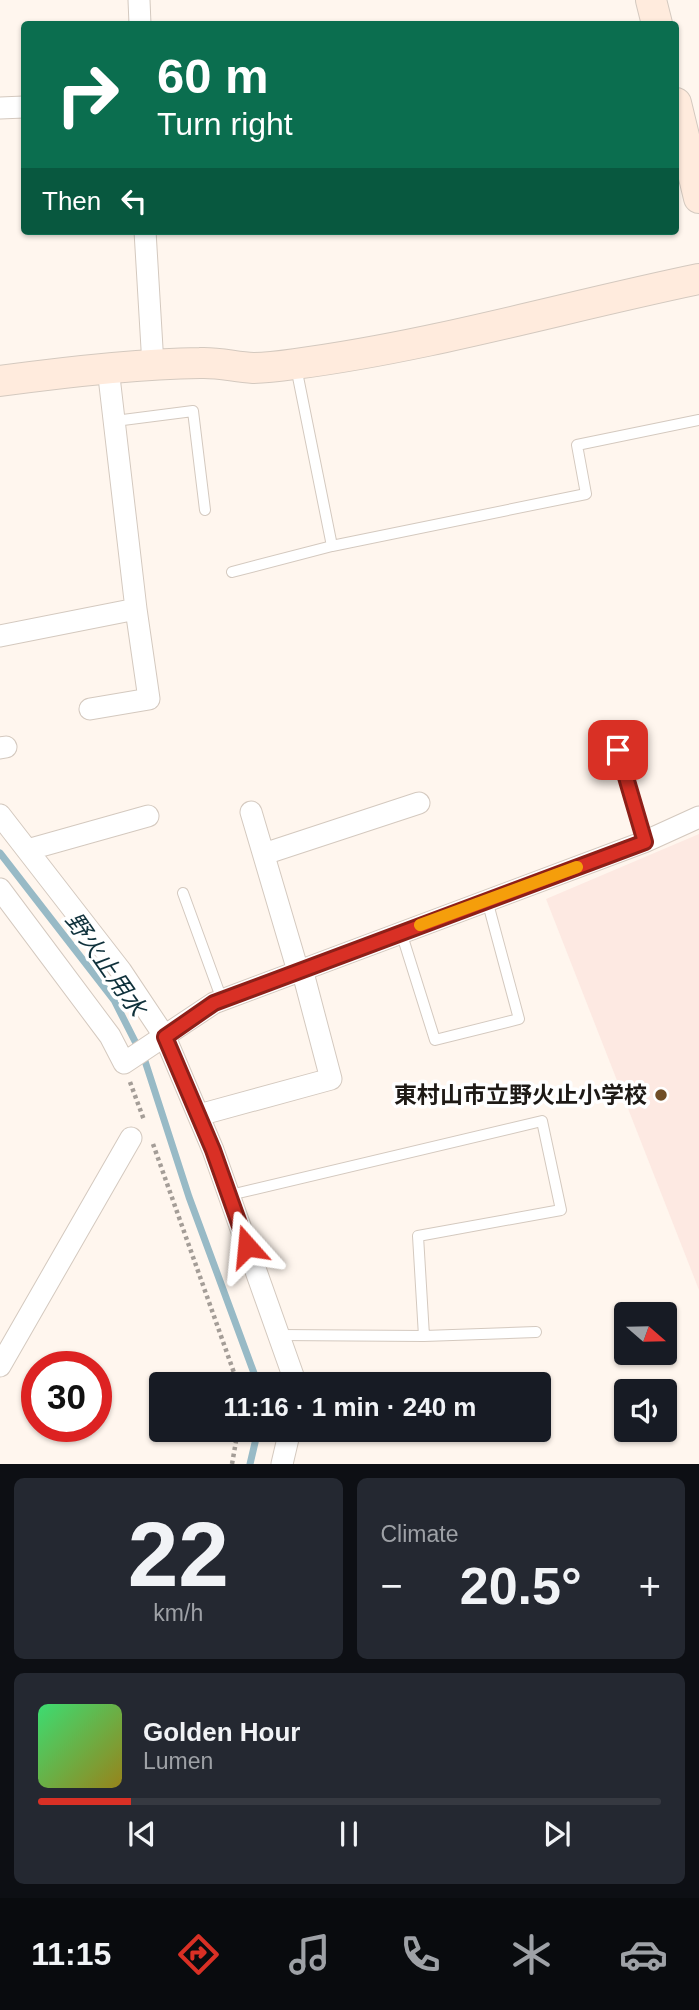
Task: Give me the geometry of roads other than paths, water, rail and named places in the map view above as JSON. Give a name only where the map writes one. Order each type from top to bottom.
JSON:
[{"type":"street","points":[[139,0],[140,21]]},
{"type":"street","points":[[651,0],[656,21]]},
{"type":"street","points":[[0,108],[21,107]]},
{"type":"street","points":[[679,114],[697,179]]},
{"type":"street","points":[[145,235],[153,365]]},
{"type":"street","points":[[0,381],[202,362],[251,368],[295,364],[408,346],[594,301],[699,279]]},
{"type":"street","points":[[90,709],[149,699],[108,369]]},
{"type":"street","points":[[0,636],[136,609]]},
{"type":"street","points":[[264,854],[419,803]]},
{"type":"street","points":[[199,1115],[331,1079],[251,812]]},
{"type":"street","points":[[0,815],[121,971],[199,1115],[292,1372]]},
{"type":"street","points":[[27,850],[148,816]]},
{"type":"street","points":[[0,889],[110,1035],[125,1062],[222,1000],[645,842],[699,817]]},
{"type":"street","points":[[0,1366],[142,1134]]},
{"type":"street","points":[[282,1464],[287,1442]]},
{"type":"lane","points":[[295,364],[332,546]]},
{"type":"lane","points":[[115,421],[192,411],[205,510]]},
{"type":"lane","points":[[232,572],[332,546],[586,494],[577,445],[699,420]]},
{"type":"lane","points":[[612,728],[645,842]]},
{"type":"lane","points":[[183,893],[222,1000]]},
{"type":"lane","points":[[401,932],[435,1040],[519,1019],[486,900]]},
{"type":"lane","points":[[230,1195],[542,1121],[561,1210],[418,1236],[424,1336]]},
{"type":"lane","points":[[279,1335],[424,1336],[536,1332]]},
{"type":"waterway","name":"野火止用水","points":[[0,853],[114,1000],[145,1061],[189,1197],[254,1372]]},
{"type":"waterway","name":"野火止用水","points":[[250,1464],[255,1442]]},
{"type":"place","name":"東村山市立野火止小学校","points":[[661,1095]]}]
